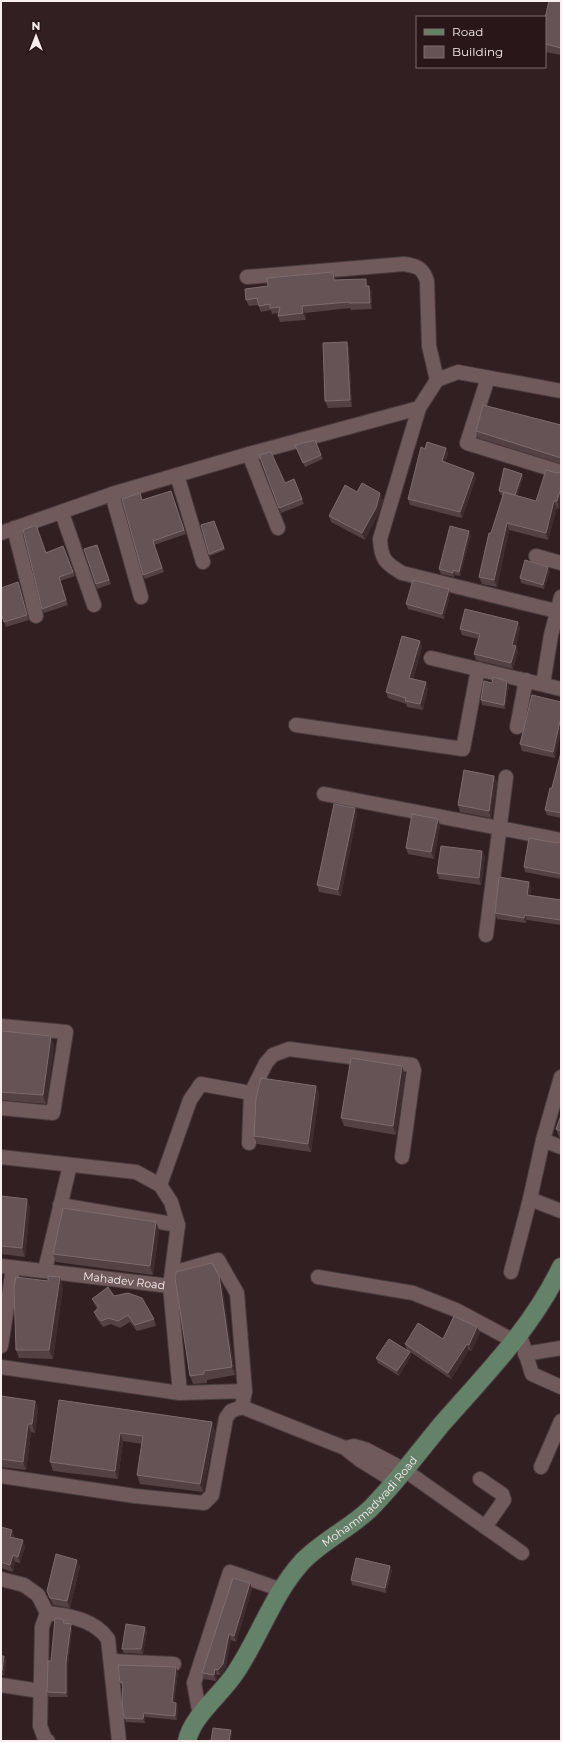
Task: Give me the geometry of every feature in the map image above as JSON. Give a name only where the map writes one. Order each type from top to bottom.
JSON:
[{"type":"main road","name":"Mohammadwadi Road","points":[[187,1741],[188,1734],[200,1716],[230,1682],[244,1660],[282,1590],[303,1562],[323,1543],[369,1510],[519,1343],[561,1267]]},
{"type":"street","points":[[247,277],[404,264],[416,266],[424,272],[427,281],[429,346],[437,380]]},
{"type":"street","points":[[556,611],[402,573],[388,565],[381,554],[380,539],[419,408],[437,380],[458,372],[561,391]]},
{"type":"street","points":[[488,378],[467,443],[561,472]]},
{"type":"street","points":[[1,533],[62,513],[112,494],[248,454],[419,408]]},
{"type":"street","points":[[248,454],[278,528]]},
{"type":"street","points":[[178,475],[203,562]]},
{"type":"street","points":[[112,494],[141,597]]},
{"type":"street","points":[[62,513],[94,605]]},
{"type":"street","points":[[14,528],[36,616]]},
{"type":"street","points":[[536,556],[561,563]]},
{"type":"street","points":[[543,684],[556,611],[561,597]]},
{"type":"street","points":[[431,658],[543,684],[561,690]]},
{"type":"street","points":[[296,724],[463,749],[478,669]]},
{"type":"street","points":[[517,727],[526,680]]},
{"type":"street","points":[[486,935],[506,778]]},
{"type":"street","points":[[324,794],[561,840]]},
{"type":"street","points":[[1,1026],[66,1032],[53,1113],[1,1108]]},
{"type":"street","points":[[248,1143],[247,1092],[273,1055],[280,1051],[289,1049],[412,1065],[414,1070],[402,1157]]},
{"type":"street","points":[[511,1272],[530,1199],[543,1140],[561,1078]]},
{"type":"street","points":[[160,1185],[190,1100],[201,1084],[247,1092]]},
{"type":"street","points":[[543,1140],[561,1147]]},
{"type":"street","points":[[1,1157],[136,1172],[160,1185],[170,1202],[178,1225],[171,1280],[180,1393]]},
{"type":"street","points":[[45,1270],[70,1165]]},
{"type":"street","points":[[530,1199],[561,1211]]},
{"type":"street","points":[[60,1205],[178,1225]]},
{"type":"street","name":"Mahadev Road","points":[[7,1267],[171,1280],[218,1260],[237,1293],[245,1390],[242,1407]]},
{"type":"street","points":[[1,1346],[7,1267]]},
{"type":"street","points":[[318,1277],[413,1293],[456,1310],[519,1343],[561,1348]]},
{"type":"street","points":[[519,1343],[532,1374],[561,1387]]},
{"type":"street","points":[[1,1367],[180,1393],[245,1390]]},
{"type":"street","points":[[1,1476],[135,1496],[204,1503],[212,1495],[226,1418],[231,1411],[242,1407],[345,1448],[356,1457],[399,1475],[485,1527],[522,1553]]},
{"type":"street","points":[[541,1467],[561,1421]]},
{"type":"street","points":[[480,1479],[502,1494],[504,1500],[485,1527]]},
{"type":"street","points":[[200,1716],[194,1683],[230,1572],[282,1590]]},
{"type":"street","points":[[1,1580],[24,1585],[38,1596],[47,1613],[42,1627],[40,1726],[45,1739],[48,1741]]},
{"type":"street","points":[[47,1613],[78,1618],[102,1630],[108,1639],[112,1661],[119,1741]]},
{"type":"street","points":[[112,1661],[174,1664]]},
{"type":"street","points":[[1,1685],[40,1691]]},
{"type":"building","points":[[549,1],[561,1],[561,48],[546,44],[545,16]]},
{"type":"building","points":[[333,272],[334,280],[366,279],[366,286],[369,286],[370,303],[349,302],[302,306],[303,313],[278,316],[280,307],[270,308],[270,304],[259,306],[257,298],[246,300],[245,289],[268,286],[267,278]]},
{"type":"building","points":[[347,342],[350,400],[325,401],[323,343]]},
{"type":"building","points":[[483,405],[561,425],[561,458],[476,431]]},
{"type":"building","points":[[315,440],[321,455],[303,463],[295,445]]},
{"type":"building","points":[[427,442],[446,448],[442,461],[474,473],[460,512],[408,499],[421,447],[425,449]]},
{"type":"building","points":[[271,452],[285,483],[294,479],[302,499],[279,508],[259,455]]},
{"type":"building","points":[[504,468],[522,474],[515,495],[499,491]]},
{"type":"building","points":[[546,470],[556,473],[561,472],[561,488],[557,501],[554,501],[546,533],[507,523],[494,580],[479,577],[489,533],[491,533],[504,492],[536,501]]},
{"type":"building","points":[[362,483],[380,493],[376,508],[362,533],[329,516],[345,485],[357,492]]},
{"type":"building","points":[[171,491],[184,530],[153,541],[162,568],[143,575],[122,499],[140,493],[142,500]]},
{"type":"building","points":[[214,521],[224,548],[209,554],[201,525]]},
{"type":"building","points":[[36,525],[46,553],[63,546],[73,572],[59,577],[66,600],[42,609],[23,530]]},
{"type":"building","points":[[450,526],[469,531],[459,572],[453,570],[453,573],[439,569]]},
{"type":"building","points":[[97,545],[109,580],[96,584],[84,549]]},
{"type":"building","points":[[525,560],[548,567],[543,585],[520,578]]},
{"type":"building","points":[[413,580],[449,589],[442,614],[406,604]]},
{"type":"building","points":[[18,582],[27,615],[4,622],[1,613],[1,588]]},
{"type":"building","points":[[465,609],[518,622],[512,645],[516,646],[511,663],[474,654],[480,634],[460,629]]},
{"type":"building","points":[[402,636],[420,641],[409,678],[426,682],[420,704],[405,701],[406,698],[386,692]]},
{"type":"building","points":[[493,677],[507,681],[504,705],[481,700],[484,681],[492,683]]},
{"type":"building","points":[[532,695],[561,702],[561,717],[553,752],[520,744]]},
{"type":"building","points":[[561,752],[561,813],[545,810]]},
{"type":"building","points":[[464,770],[494,776],[489,811],[458,805]]},
{"type":"building","points":[[334,804],[355,808],[338,890],[317,885]]},
{"type":"building","points":[[412,814],[438,819],[431,852],[406,848]]},
{"type":"building","points":[[529,838],[557,843],[561,842],[561,874],[524,867]]},
{"type":"building","points":[[441,846],[482,851],[479,878],[437,873]]},
{"type":"building","points":[[499,877],[529,882],[527,895],[561,900],[561,920],[525,915],[524,918],[495,913]]},
{"type":"building","points":[[1,1031],[51,1036],[43,1095],[1,1092]]},
{"type":"building","points":[[351,1058],[402,1066],[393,1126],[341,1118]]},
{"type":"building","points":[[261,1078],[316,1086],[308,1144],[254,1136],[256,1098]]},
{"type":"building","points":[[561,1115],[561,1131],[556,1129]]},
{"type":"building","points":[[1,1196],[27,1199],[22,1248],[1,1246]]},
{"type":"building","points":[[63,1208],[156,1222],[150,1266],[53,1254]]},
{"type":"building","points":[[212,1263],[219,1276],[232,1367],[204,1371],[204,1374],[190,1376],[175,1278],[176,1272]]},
{"type":"building","points":[[48,1276],[60,1277],[49,1350],[16,1350],[14,1287],[16,1277],[48,1281]]},
{"type":"building","points":[[108,1287],[114,1296],[128,1293],[142,1298],[154,1319],[135,1325],[128,1315],[118,1321],[108,1318],[101,1321],[94,1312],[99,1307],[92,1299]]},
{"type":"building","points":[[454,1316],[477,1327],[469,1345],[467,1344],[448,1373],[405,1344],[418,1323],[443,1339]]},
{"type":"building","points":[[389,1339],[410,1352],[397,1371],[376,1358]]},
{"type":"building","points":[[1,1396],[35,1401],[32,1424],[28,1424],[23,1462],[1,1459]]},
{"type":"building","points":[[59,1400],[212,1422],[200,1484],[137,1475],[143,1436],[120,1433],[115,1471],[50,1462]]},
{"type":"building","points":[[1,1527],[12,1530],[10,1537],[23,1540],[18,1557],[13,1555],[10,1565],[1,1562]]},
{"type":"building","points":[[56,1554],[77,1560],[67,1601],[50,1598],[47,1591]]},
{"type":"building","points":[[356,1558],[390,1566],[385,1588],[351,1580]]},
{"type":"building","points":[[233,1578],[250,1583],[234,1636],[229,1634],[223,1664],[218,1670],[215,1669],[214,1675],[202,1673]]},
{"type":"building","points":[[55,1618],[64,1620],[63,1623],[71,1624],[66,1662],[66,1693],[47,1692],[48,1661],[51,1661]]},
{"type":"building","points":[[126,1624],[145,1627],[141,1649],[122,1649]]},
{"type":"building","points":[[1,1656],[4,1656],[2,1671],[1,1670]]},
{"type":"building","points":[[118,1665],[176,1667],[172,1702],[176,1703],[175,1716],[144,1713],[143,1719],[124,1718],[122,1702],[123,1683],[120,1682]]},
{"type":"building","points":[[213,1728],[231,1730],[229,1741],[211,1741]]}]
